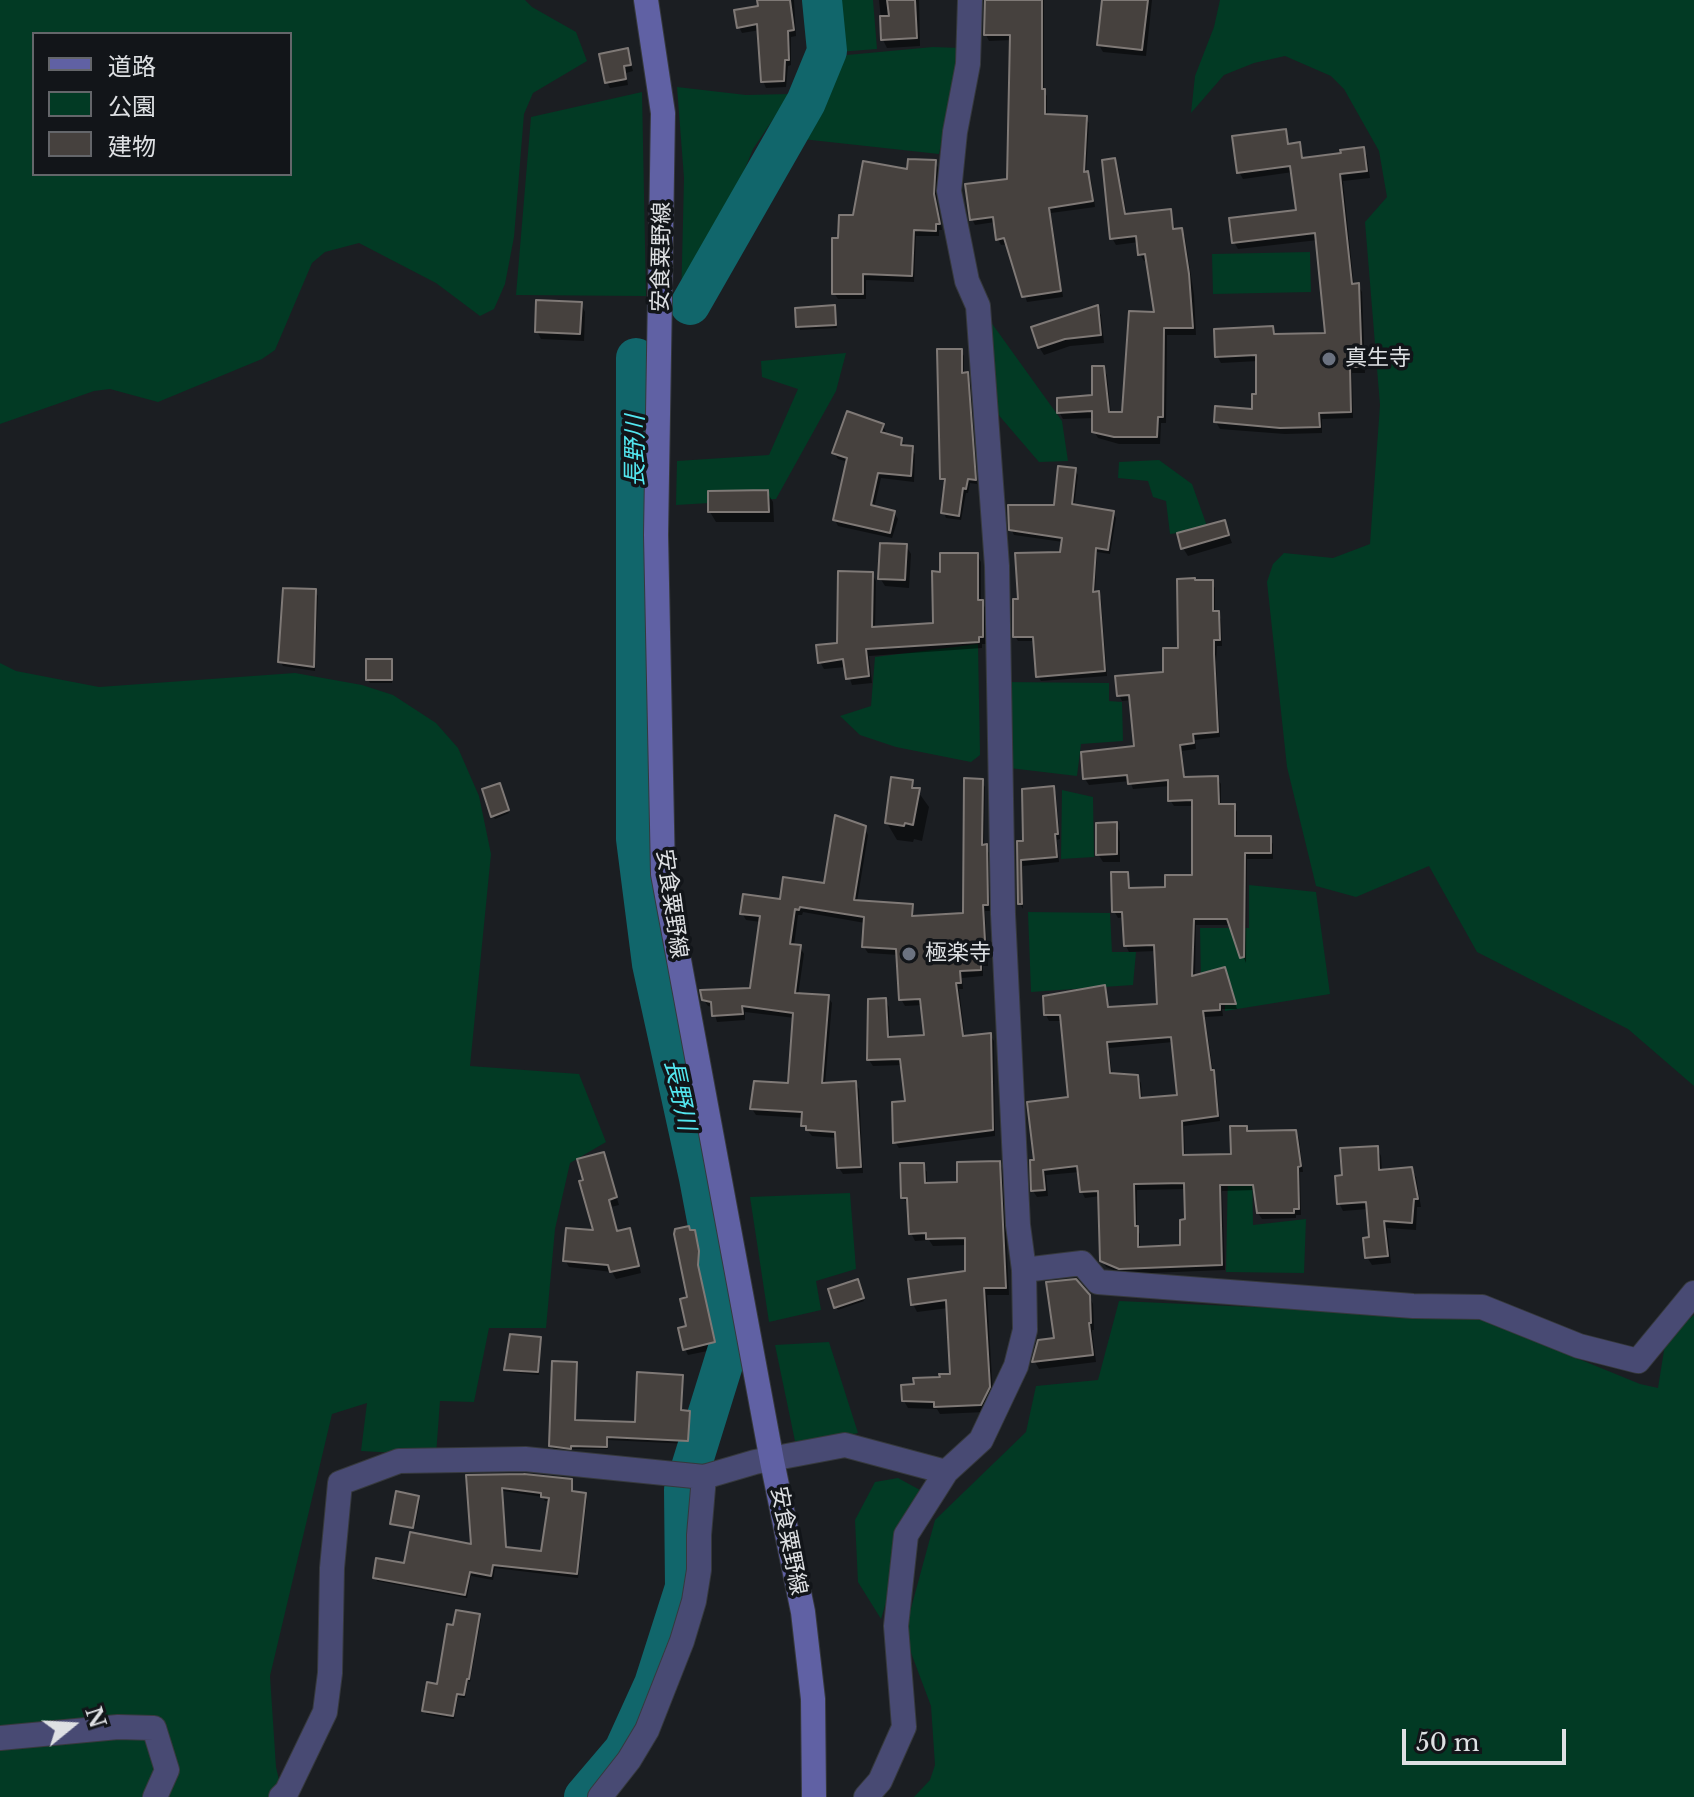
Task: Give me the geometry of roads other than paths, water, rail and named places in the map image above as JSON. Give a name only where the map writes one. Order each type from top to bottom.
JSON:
[{"type":"main road","name":"安食粟野線","points":[[646,0],[663,113],[656,535],[663,874],[806,1637],[813,1699],[814,1797]]},
{"type":"street","points":[[866,1797],[880,1781],[904,1727],[896,1626],[906,1535],[946,1472],[981,1440],[1016,1366],[1025,1330],[1003,914],[997,566],[978,306],[967,281],[949,191],[955,132],[968,64],[970,0]]},
{"type":"street","points":[[1024,1270],[1082,1263],[1098,1282],[1413,1306],[1482,1307],[1579,1346],[1638,1361],[1694,1293]]},
{"type":"street","points":[[281,1797],[287,1791],[325,1712],[330,1673],[332,1568],[340,1483],[399,1461],[525,1459],[694,1475],[845,1445],[946,1472]]},
{"type":"street","points":[[600,1797],[629,1760],[647,1730],[682,1641],[694,1601],[699,1570],[699,1535],[694,1475]]},
{"type":"street","points":[[0,1738],[118,1727],[154,1728],[167,1770],[155,1797]]},
{"type":"waterway","name":"長野川","points":[[690,305],[806,102],[827,51],[822,0]]},
{"type":"waterway","name":"長野川","points":[[584,1797],[624,1750],[654,1684],[685,1587],[684,1490],[730,1342],[699,1178],[652,964],[636,839],[636,358]]},
{"type":"place","name":"真生寺","points":[[1329,359]]},
{"type":"place","name":"極楽寺","points":[[909,954]]}]
